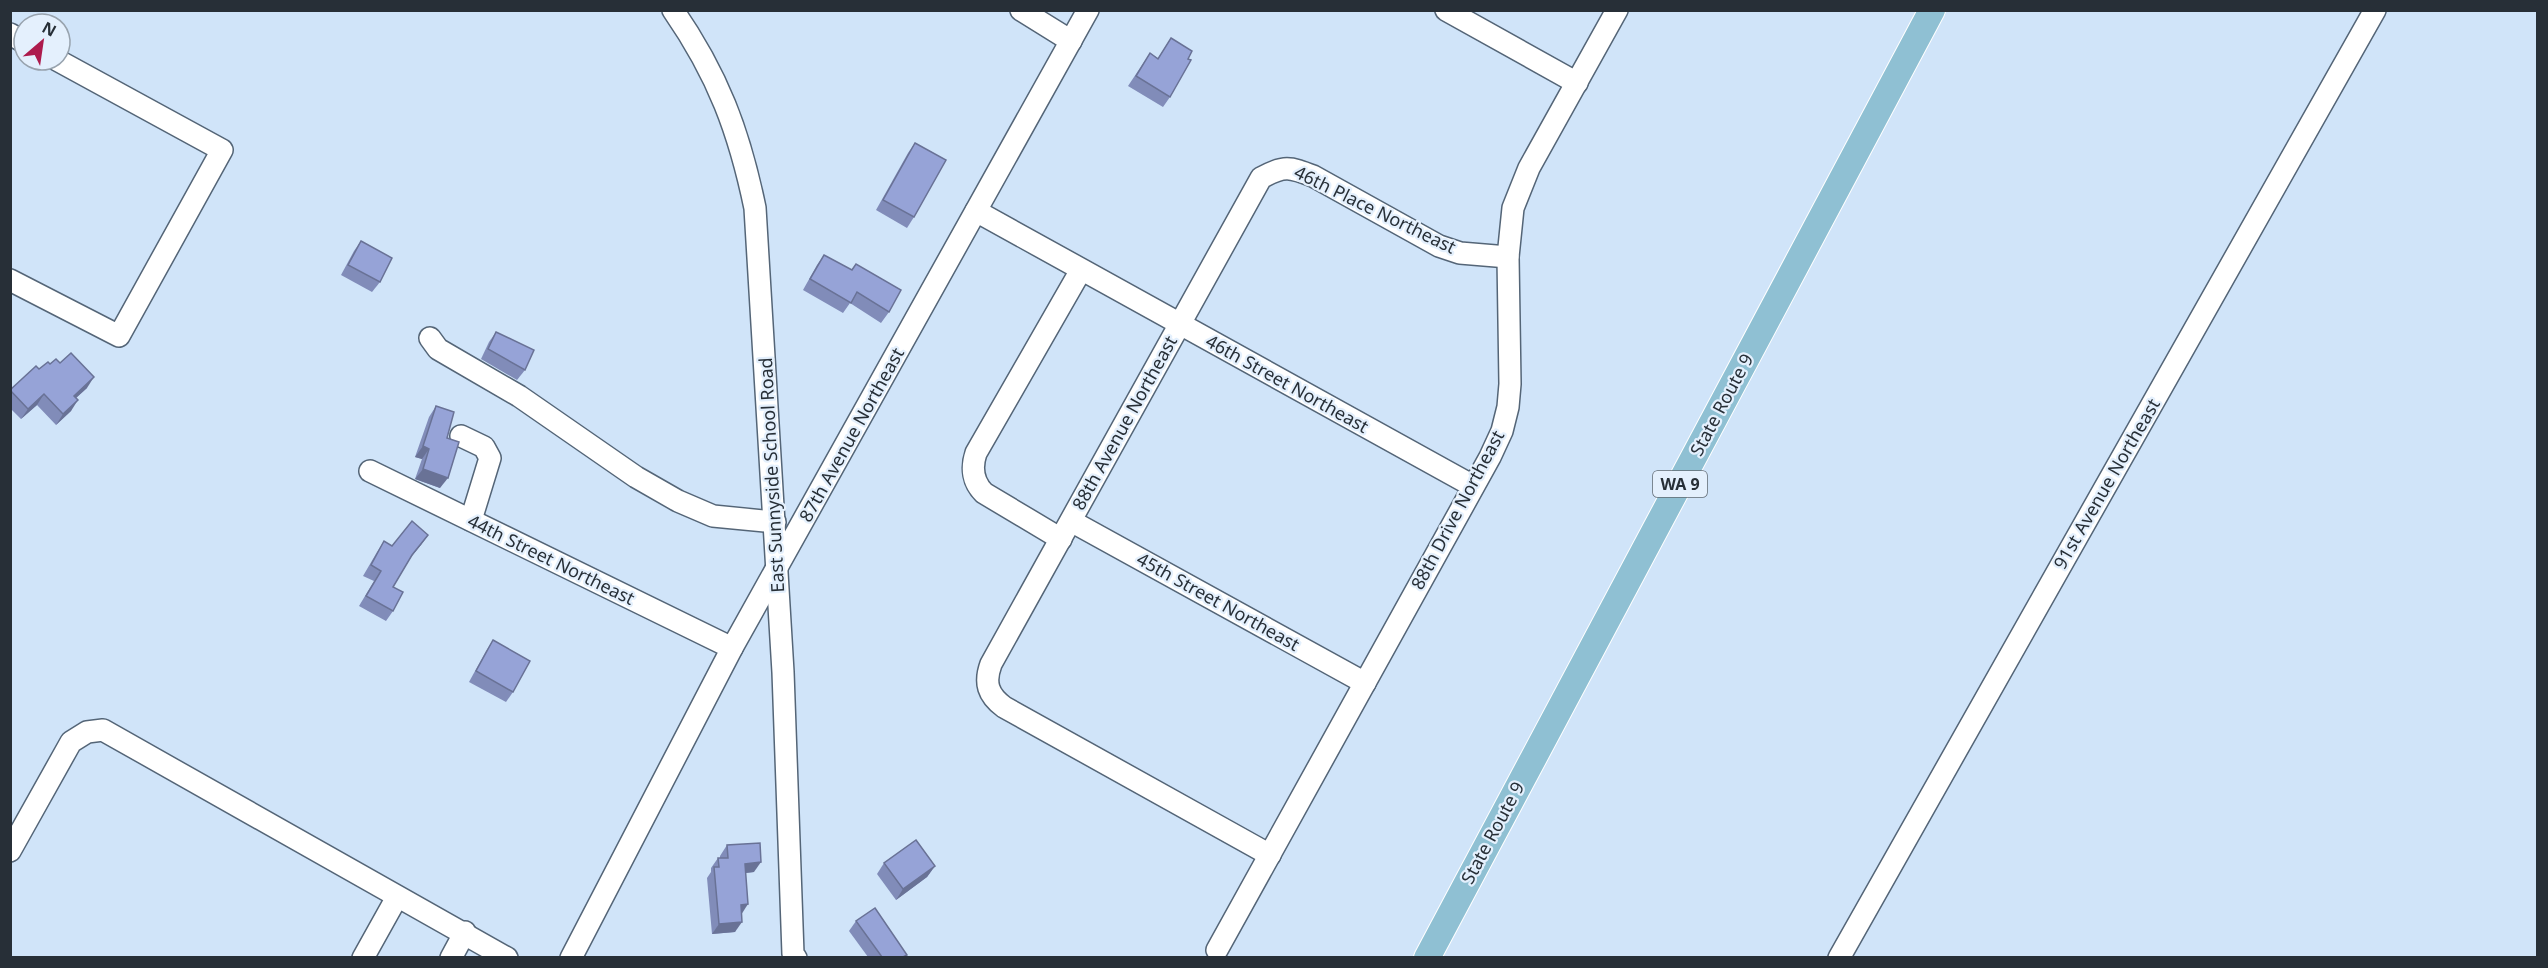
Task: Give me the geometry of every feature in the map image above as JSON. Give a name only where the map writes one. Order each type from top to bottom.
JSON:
[{"type":"main road","name":"State Route 9","points":[[1427,957],[1932,10]]},
{"type":"street","name":"East Sunnyside School Road","points":[[673,10],[697,45],[718,84],[744,156],[759,248],[776,522],[794,956]]},
{"type":"street","points":[[1021,10],[1071,41]]},
{"type":"street","name":"87th Avenue Northeast","points":[[571,957],[732,648],[1089,10]]},
{"type":"street","points":[[1446,10],[1577,83]]},
{"type":"street","name":"88th Drive Northeast","points":[[1217,950],[1502,431],[1508,407],[1510,384],[1509,226],[1520,189],[1617,10]]},
{"type":"street","name":"91st Avenue Northeast","points":[[1839,957],[2375,10]]},
{"type":"street","points":[[10,279],[119,336],[222,150],[72,68]]},
{"type":"street","name":"46th Place Northeast","points":[[1277,169],[1292,168],[1313,176],[1439,246],[1460,253],[1508,257]]},
{"type":"street","name":"88th Avenue Northeast","points":[[1270,855],[1004,707],[994,699],[987,687],[987,674],[1261,178],[1277,169]]},
{"type":"street","name":"46th Street Northeast","points":[[976,211],[1473,486]]},
{"type":"street","name":"45th Street Northeast","points":[[1081,270],[976,453],[973,464],[977,486],[984,492],[1066,530],[1365,683]]},
{"type":"street","points":[[430,338],[438,349],[519,396],[636,477],[678,501],[713,516],[776,522]]},
{"type":"street","points":[[461,436],[484,447],[490,458],[471,520]]},
{"type":"street","name":"44th Street Northeast","points":[[370,471],[732,648]]},
{"type":"street","points":[[10,851],[71,742],[87,732],[103,730],[507,957]]},
{"type":"street","points":[[363,957],[397,897]]},
{"type":"street","points":[[451,957],[465,932]]},
{"type":"building","points":[[1171,38],[1192,51],[1188,59],[1191,60],[1170,97],[1136,76],[1150,53],[1158,59]]},
{"type":"building","points":[[915,143],[946,160],[914,217],[883,200]]},
{"type":"building","points":[[361,241],[392,258],[380,282],[348,265]]},
{"type":"building","points":[[824,255],[852,270],[856,264],[901,290],[889,312],[857,292],[851,303],[810,279]]},
{"type":"building","points":[[496,332],[534,350],[525,370],[488,349]]},
{"type":"building","points":[[71,353],[94,377],[74,396],[78,400],[63,414],[44,394],[28,409],[10,390],[36,366],[39,369],[56,359],[60,363]]},
{"type":"building","points":[[436,406],[454,412],[447,438],[459,442],[448,478],[423,469],[429,449],[423,446]]},
{"type":"building","points":[[412,521],[428,535],[412,555],[393,587],[403,592],[393,611],[366,596],[381,571],[371,565],[384,541],[392,546]]},
{"type":"building","points":[[493,640],[530,661],[513,692],[476,671]]},
{"type":"building","points":[[916,840],[935,866],[903,889],[884,863]]},
{"type":"building","points":[[760,843],[761,862],[745,864],[748,904],[741,905],[742,922],[719,924],[714,867],[719,867],[718,858],[728,858],[727,845]]},
{"type":"building","points":[[875,908],[907,955],[882,957],[856,921]]}]
